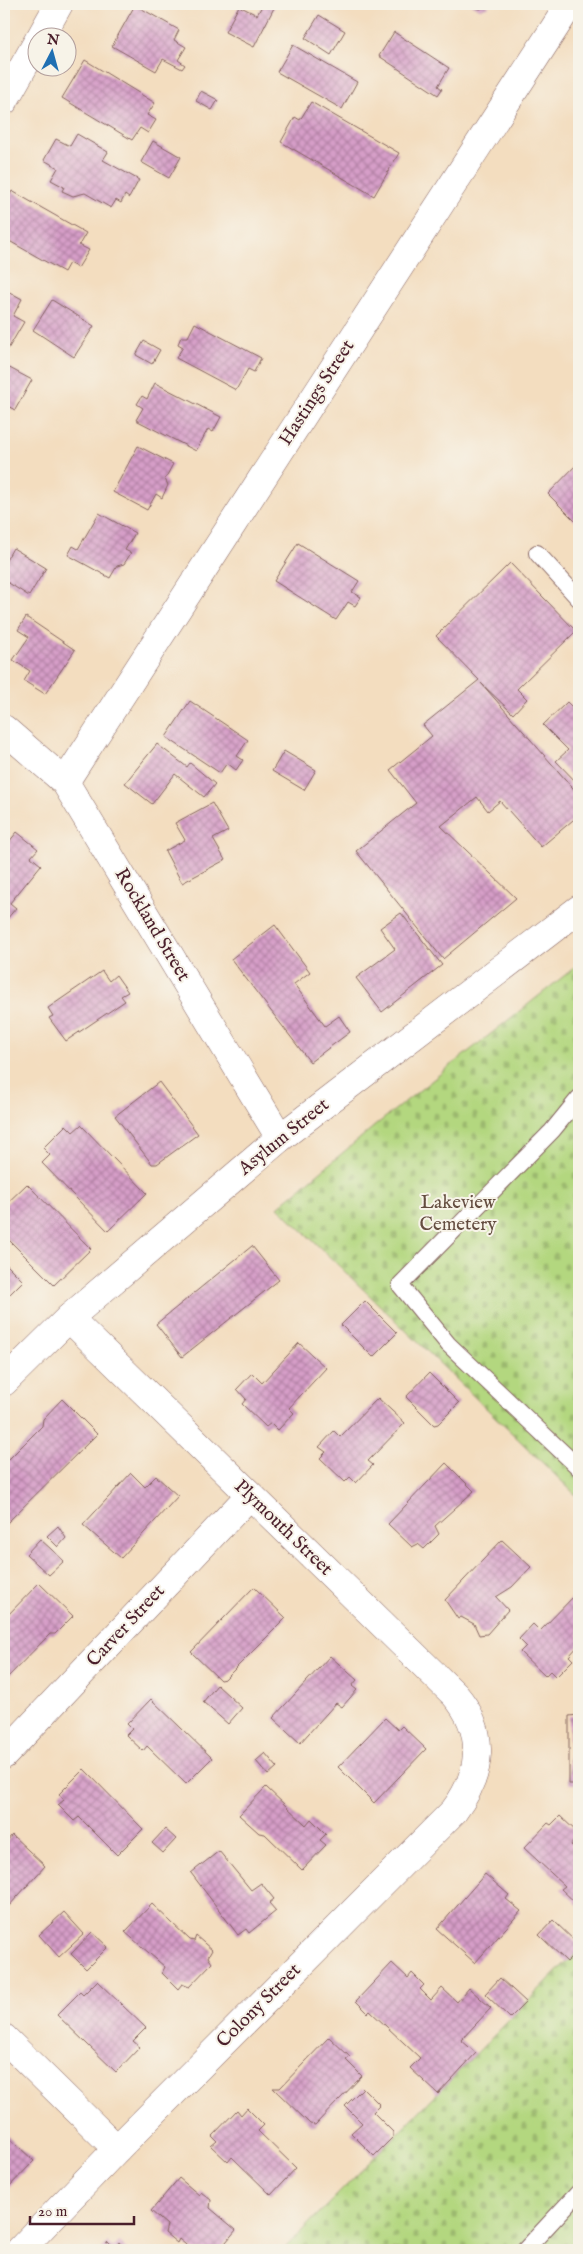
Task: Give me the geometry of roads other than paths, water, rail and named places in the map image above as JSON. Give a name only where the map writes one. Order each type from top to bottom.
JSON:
[{"type":"street","points":[[46,28],[59,4]]},
{"type":"street","name":"Hastings Street","points":[[65,782],[570,4]]},
{"type":"street","points":[[4,101],[28,59]]},
{"type":"street","name":"Rockland Street","points":[[4,729],[65,782],[280,1138]]},
{"type":"street","name":"Asylum Street","points":[[4,1382],[69,1318],[280,1138],[576,918]]},
{"type":"street","name":"Plymouth Street","points":[[69,1318],[249,1496],[455,1695],[468,1715],[477,1750]]},
{"type":"street","name":"Carver Street","points":[[4,1756],[249,1496]]},
{"type":"street","name":"Colony Street","points":[[20,2250],[117,2149],[454,1811],[466,1795],[472,1782],[476,1769],[477,1750]]},
{"type":"street","points":[[4,2038],[117,2149]]},
{"type":"lane","points":[[536,553],[579,600]]},
{"type":"lane","points":[[579,1098],[552,1131],[400,1285],[448,1344],[579,1468]]},
{"type":"lane","points":[[525,2250],[579,2192]]},
{"type":"park label","name":"Lakeview Cemetery","points":[[458,1214]]}]
